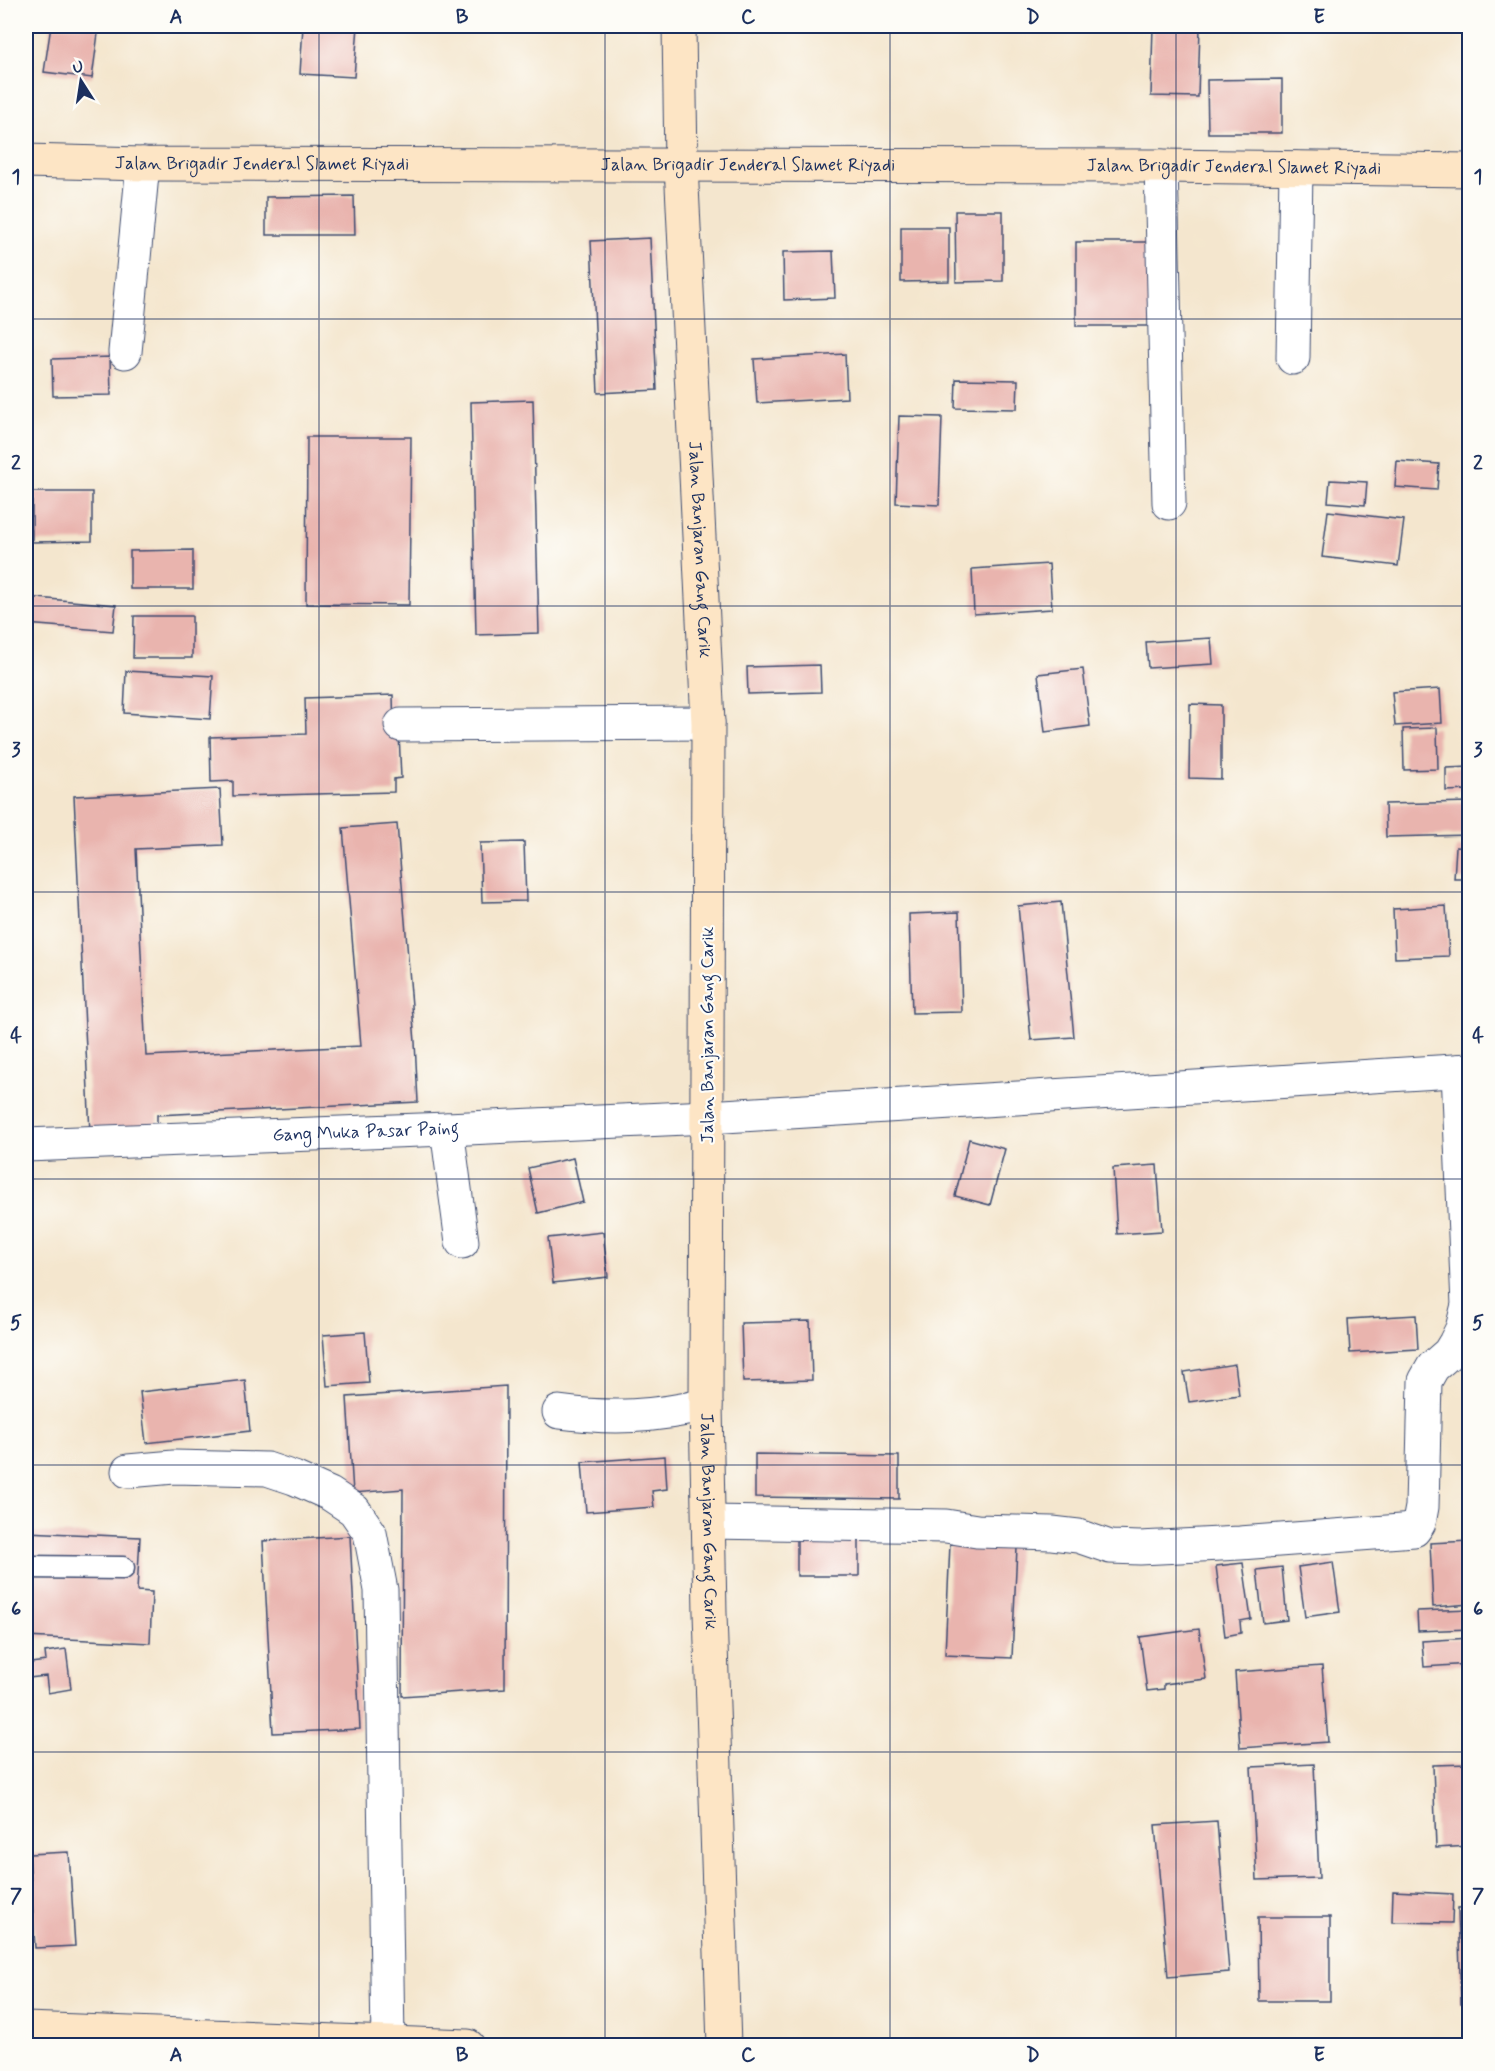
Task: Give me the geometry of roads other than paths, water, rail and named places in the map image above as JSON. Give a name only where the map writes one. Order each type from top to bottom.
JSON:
[{"type":"street","name":"Jalan Banjaran Gang Carik","points":[[678,26],[681,165],[708,723],[706,1404],[724,2046]]},
{"type":"street","name":"Jalan Brigadir Jenderal Slamet Riyadi","points":[[26,161],[143,164],[1161,166],[1470,170]]},
{"type":"street","points":[[125,352],[143,164]]},
{"type":"street","points":[[1161,166],[1169,503]]},
{"type":"street","points":[[1293,358],[1296,168]]},
{"type":"street","points":[[401,725],[708,723]]},
{"type":"street","points":[[709,1522],[946,1526],[977,1531],[1069,1535],[1110,1547],[1140,1548],[1414,1530],[1419,1522],[1422,1507],[1425,1381],[1433,1367],[1449,1353],[1455,1343],[1462,1329],[1468,1305],[1464,1070]]},
{"type":"street","name":"Gang Muka Pasar Paing","points":[[26,1145],[708,1117],[1464,1070]]},
{"type":"street","points":[[447,1129],[462,1242]]},
{"type":"street","points":[[559,1412],[599,1417],[668,1413],[706,1404]]},
{"type":"street","points":[[128,1471],[174,1467],[267,1469],[330,1494],[354,1510],[370,1533],[381,1590],[388,2042]]},
{"type":"street","points":[[26,2029],[468,2046]]},
{"type":"lane","points":[[26,1567],[123,1568]]}]
